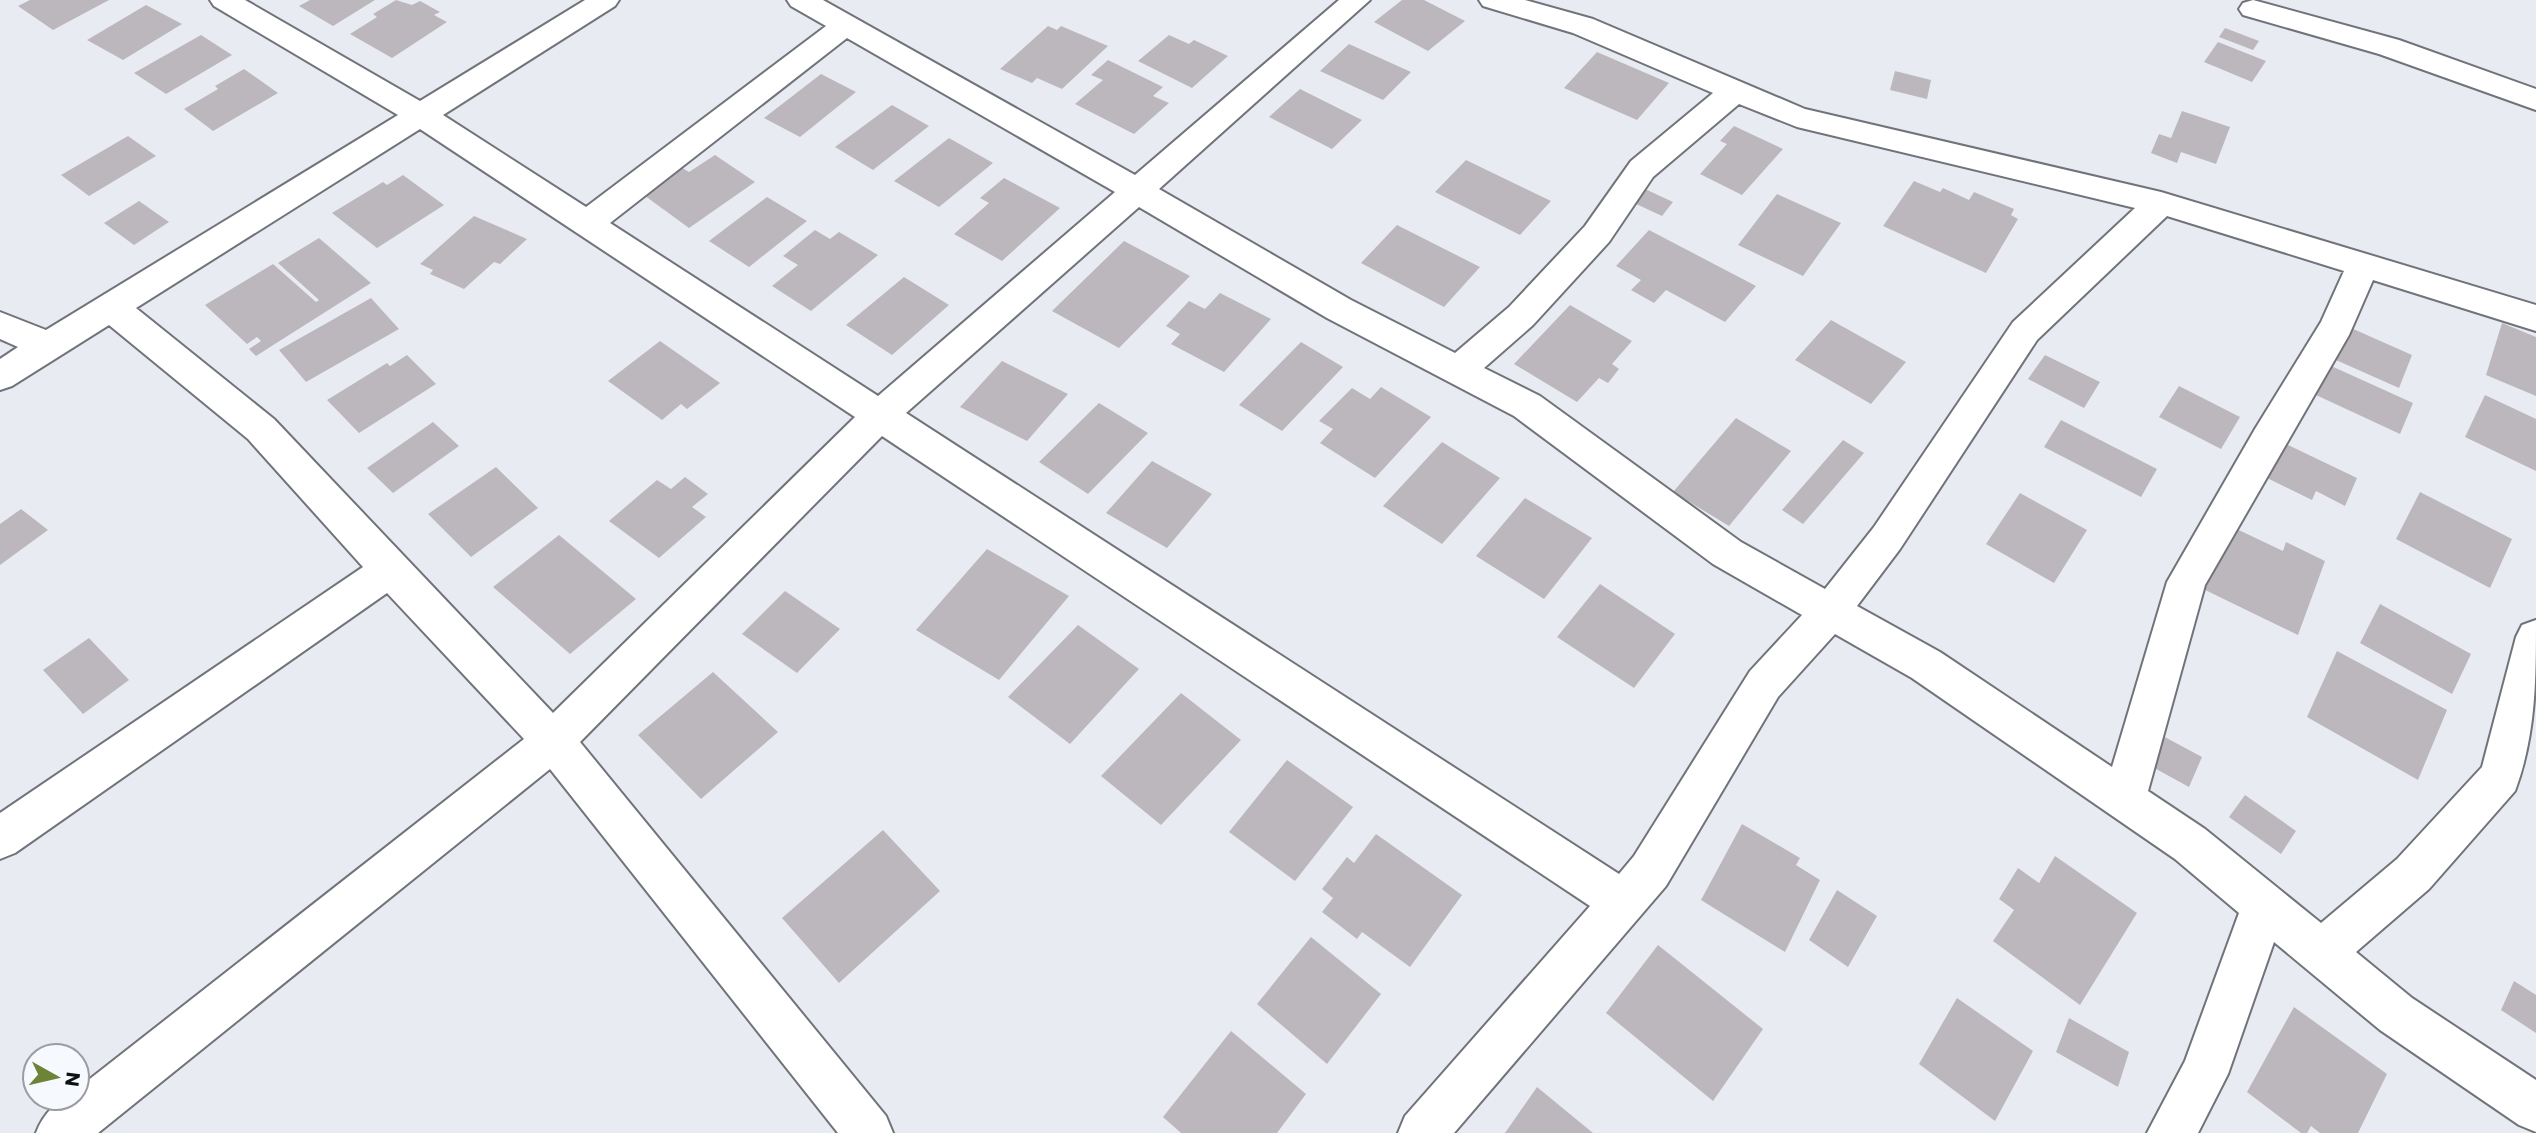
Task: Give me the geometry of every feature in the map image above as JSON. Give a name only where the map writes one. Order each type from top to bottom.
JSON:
[{"type":"street","points":[[224,0],[421,115],[1623,902]]},
{"type":"street","points":[[0,376],[605,0]]},
{"type":"street","points":[[801,0],[1339,309],[1527,406],[1727,553],[1926,665],[2190,844],[2396,1014],[2536,1108]]},
{"type":"street","points":[[60,1133],[553,741],[881,414],[1356,0]]},
{"type":"street","points":[[1493,0],[1583,26],[1797,117],[2161,203],[2536,318]]},
{"type":"street","points":[[2253,9],[2389,47],[2536,100]]},
{"type":"street","points":[[587,223],[846,25]]},
{"type":"street","points":[[1458,370],[1521,316],[1597,234],[1642,169],[1735,91]]},
{"type":"street","points":[[1422,1133],[1650,871],[1764,684],[1830,611],[1887,538],[2025,331],[2161,203]]},
{"type":"street","points":[[2123,799],[2186,582],[2267,439],[2337,326],[2363,265]]},
{"type":"street","points":[[111,307],[261,429],[390,570],[553,741],[869,1133]]},
{"type":"street","points":[[0,325],[49,346]]},
{"type":"street","points":[[0,838],[390,570]]},
{"type":"street","points":[[2321,952],[2413,873],[2500,777],[2536,637]]},
{"type":"street","points":[[2171,1133],[2204,1074],[2264,905]]},
{"type":"building","points":[[30,0],[109,0],[53,30],[18,6]]},
{"type":"building","points":[[310,0],[375,0],[333,26],[299,6]]},
{"type":"building","points":[[396,0],[412,5],[420,1],[440,12],[434,15],[447,22],[392,58],[350,34],[377,17],[373,14]]},
{"type":"building","points":[[1402,0],[1424,0],[1465,21],[1428,51],[1374,22]]},
{"type":"building","points":[[146,5],[182,24],[123,60],[87,40]]},
{"type":"building","points":[[1048,26],[1057,30],[1061,26],[1108,46],[1062,89],[1037,78],[1032,83],[1000,69]]},
{"type":"building","points":[[2225,28],[2259,41],[2253,50],[2219,37]]},
{"type":"building","points":[[201,35],[232,55],[166,94],[134,73]]},
{"type":"building","points":[[1169,35],[1189,44],[1194,40],[1228,56],[1192,88],[1138,61]]},
{"type":"building","points":[[2218,42],[2266,61],[2252,82],[2204,62]]},
{"type":"building","points":[[1349,44],[1411,72],[1383,100],[1320,71]]},
{"type":"building","points":[[1597,52],[1669,83],[1637,120],[1564,88]]},
{"type":"building","points":[[1108,60],[1163,87],[1153,96],[1169,103],[1134,134],[1075,104],[1103,80],[1091,75]]},
{"type":"building","points":[[244,69],[278,93],[213,131],[184,109],[218,89],[215,86]]},
{"type":"building","points":[[1895,71],[1931,80],[1927,99],[1890,90]]},
{"type":"building","points":[[821,74],[856,92],[800,137],[764,118]]},
{"type":"building","points":[[1300,89],[1362,120],[1332,149],[1269,117]]},
{"type":"building","points":[[892,105],[929,126],[873,170],[835,147]]},
{"type":"building","points":[[2182,111],[2230,127],[2216,164],[2181,152],[2177,163],[2151,153],[2159,134],[2171,138]]},
{"type":"building","points":[[1734,126],[1783,149],[1742,195],[1700,174],[1727,144],[1720,141]]},
{"type":"building","points":[[128,136],[156,156],[89,196],[61,175]]},
{"type":"building","points":[[949,138],[993,163],[939,207],[894,181]]},
{"type":"building","points":[[715,155],[755,182],[689,228],[641,193],[681,167],[689,172]]},
{"type":"building","points":[[1466,160],[1551,201],[1520,235],[1435,192]]},
{"type":"building","points":[[403,175],[444,205],[377,248],[332,213],[383,182],[387,185]]},
{"type":"building","points":[[1004,178],[1060,208],[1002,261],[954,234],[989,203],[980,198]]},
{"type":"building","points":[[1914,181],[1940,192],[1943,188],[1969,200],[1974,192],[2014,209],[2011,215],[2018,219],[1986,273],[1883,226]]},
{"type":"building","points":[[1645,189],[1673,202],[1662,216],[1634,203]]},
{"type":"building","points":[[1777,194],[1841,223],[1803,276],[1738,245]]},
{"type":"building","points":[[767,197],[807,221],[749,267],[709,241]]},
{"type":"building","points":[[139,201],[169,222],[134,245],[104,223]]},
{"type":"building","points":[[474,216],[527,239],[500,264],[494,262],[464,289],[430,274],[433,270],[420,264]]},
{"type":"building","points":[[1397,225],[1480,267],[1444,307],[1361,263]]},
{"type":"building","points":[[815,230],[830,239],[839,232],[878,255],[811,311],[772,286],[798,265],[783,256]]},
{"type":"building","points":[[1649,230],[1756,286],[1725,322],[1666,290],[1654,303],[1631,290],[1641,280],[1616,266]]},
{"type":"building","points":[[319,238],[371,283],[256,356],[249,349],[261,341],[257,337],[247,344],[205,305],[273,264],[316,302],[319,300],[278,263]]},
{"type":"building","points":[[1124,241],[1190,276],[1119,348],[1052,311]]},
{"type":"building","points":[[904,277],[949,305],[892,355],[846,325]]},
{"type":"building","points":[[1220,293],[1271,319],[1224,372],[1171,344],[1180,334],[1166,326],[1189,301],[1205,309]]},
{"type":"building","points":[[371,298],[399,329],[306,382],[279,350]]},
{"type":"building","points":[[1570,305],[1632,341],[1612,364],[1619,369],[1608,383],[1599,378],[1577,402],[1514,364]]},
{"type":"building","points":[[1831,320],[1906,362],[1871,404],[1795,360]]},
{"type":"building","points":[[2502,323],[2536,337],[2536,396],[2486,375]]},
{"type":"building","points":[[2342,324],[2412,355],[2399,388],[2327,356]]},
{"type":"building","points":[[660,341],[720,383],[687,409],[681,404],[662,420],[608,381]]},
{"type":"building","points":[[1301,342],[1343,367],[1282,431],[1239,405]]},
{"type":"building","points":[[407,355],[436,384],[359,433],[327,400],[387,363],[390,366]]},
{"type":"building","points":[[2045,355],[2100,382],[2084,408],[2028,379]]},
{"type":"building","points":[[1002,361],[1068,394],[1027,441],[960,407]]},
{"type":"building","points":[[2329,365],[2413,403],[2400,434],[2316,395]]},
{"type":"building","points":[[2179,386],[2240,417],[2221,449],[2159,417]]},
{"type":"building","points":[[1381,387],[1431,417],[1375,478],[1320,443],[1333,429],[1319,421],[1352,388],[1370,399]]},
{"type":"building","points":[[2485,395],[2536,419],[2536,471],[2465,437]]},
{"type":"building","points":[[1099,403],[1148,433],[1088,494],[1039,462]]},
{"type":"building","points":[[1736,418],[1791,451],[1729,526],[1673,492]]},
{"type":"building","points":[[2061,420],[2157,469],[2141,497],[2044,447]]},
{"type":"building","points":[[433,422],[459,446],[393,493],[367,468]]},
{"type":"building","points":[[1843,440],[1864,453],[1803,524],[1782,510]]},
{"type":"building","points":[[2280,441],[2357,478],[2345,506],[2316,491],[2312,500],[2263,476]]},
{"type":"building","points":[[1442,442],[1500,478],[1442,544],[1383,506]]},
{"type":"building","points":[[1152,461],[1212,494],[1167,548],[1106,513]]},
{"type":"building","points":[[496,467],[538,508],[471,557],[428,514]]},
{"type":"building","points":[[685,477],[708,494],[692,507],[706,517],[659,558],[609,521],[657,480],[671,489]]},
{"type":"building","points":[[2420,492],[2512,539],[2490,588],[2396,539]]},
{"type":"building","points":[[2020,493],[2087,530],[2054,583],[1986,544]]},
{"type":"building","points":[[1525,498],[1592,538],[1544,599],[1476,556]]},
{"type":"building","points":[[21,509],[48,530],[0,565],[0,524]]},
{"type":"building","points":[[2224,523],[2283,551],[2286,542],[2325,561],[2298,635],[2197,586]]},
{"type":"building","points":[[559,535],[636,599],[570,654],[493,587]]},
{"type":"building","points":[[987,549],[1069,596],[999,680],[916,630]]},
{"type":"building","points":[[1600,584],[1675,634],[1634,688],[1557,637]]},
{"type":"building","points":[[785,591],[840,629],[797,673],[742,634]]},
{"type":"building","points":[[2380,604],[2471,654],[2452,694],[2360,643]]},
{"type":"building","points":[[1078,625],[1139,669],[1070,744],[1008,697]]},
{"type":"building","points":[[89,638],[129,680],[83,714],[43,670]]},
{"type":"building","points":[[2337,651],[2447,710],[2418,780],[2307,717]]},
{"type":"building","points":[[713,672],[778,732],[701,799],[638,735]]},
{"type":"building","points":[[1181,693],[1241,740],[1161,825],[1101,776]]},
{"type":"building","points":[[2161,735],[2202,757],[2189,787],[2147,764]]},
{"type":"building","points":[[1287,760],[1353,807],[1295,881],[1229,832]]},
{"type":"building","points":[[2245,795],[2296,831],[2281,854],[2229,817]]},
{"type":"building","points":[[1742,824],[1800,858],[1796,865],[1820,880],[1785,952],[1701,900]]},
{"type":"building","points":[[883,830],[940,891],[839,983],[782,918]]},
{"type":"building","points":[[1376,834],[1462,895],[1410,967],[1362,932],[1357,939],[1322,912],[1333,898],[1322,889],[1347,857],[1354,863]]},
{"type":"building","points":[[2055,856],[2137,913],[2080,1005],[1993,941],[2014,910],[1999,899],[2018,868],[2039,883]]},
{"type":"building","points":[[1837,890],[1877,916],[1848,967],[1809,940]]},
{"type":"building","points":[[1311,937],[1381,994],[1327,1064],[1257,1004]]},
{"type":"building","points":[[1658,945],[1763,1029],[1713,1101],[1606,1013]]},
{"type":"building","points":[[2514,981],[2536,995],[2536,1033],[2501,1010]]},
{"type":"building","points":[[1957,998],[2033,1051],[1995,1121],[1919,1064]]},
{"type":"building","points":[[2294,1007],[2387,1074],[2358,1133],[2320,1133],[2311,1126],[2307,1133],[2301,1133],[2247,1092]]},
{"type":"building","points":[[2069,1018],[2129,1052],[2118,1087],[2056,1052]]},
{"type":"building","points":[[1231,1031],[1306,1094],[1277,1133],[1181,1133],[1163,1117]]},
{"type":"building","points":[[1537,1087],[1593,1133],[1505,1133]]}]
